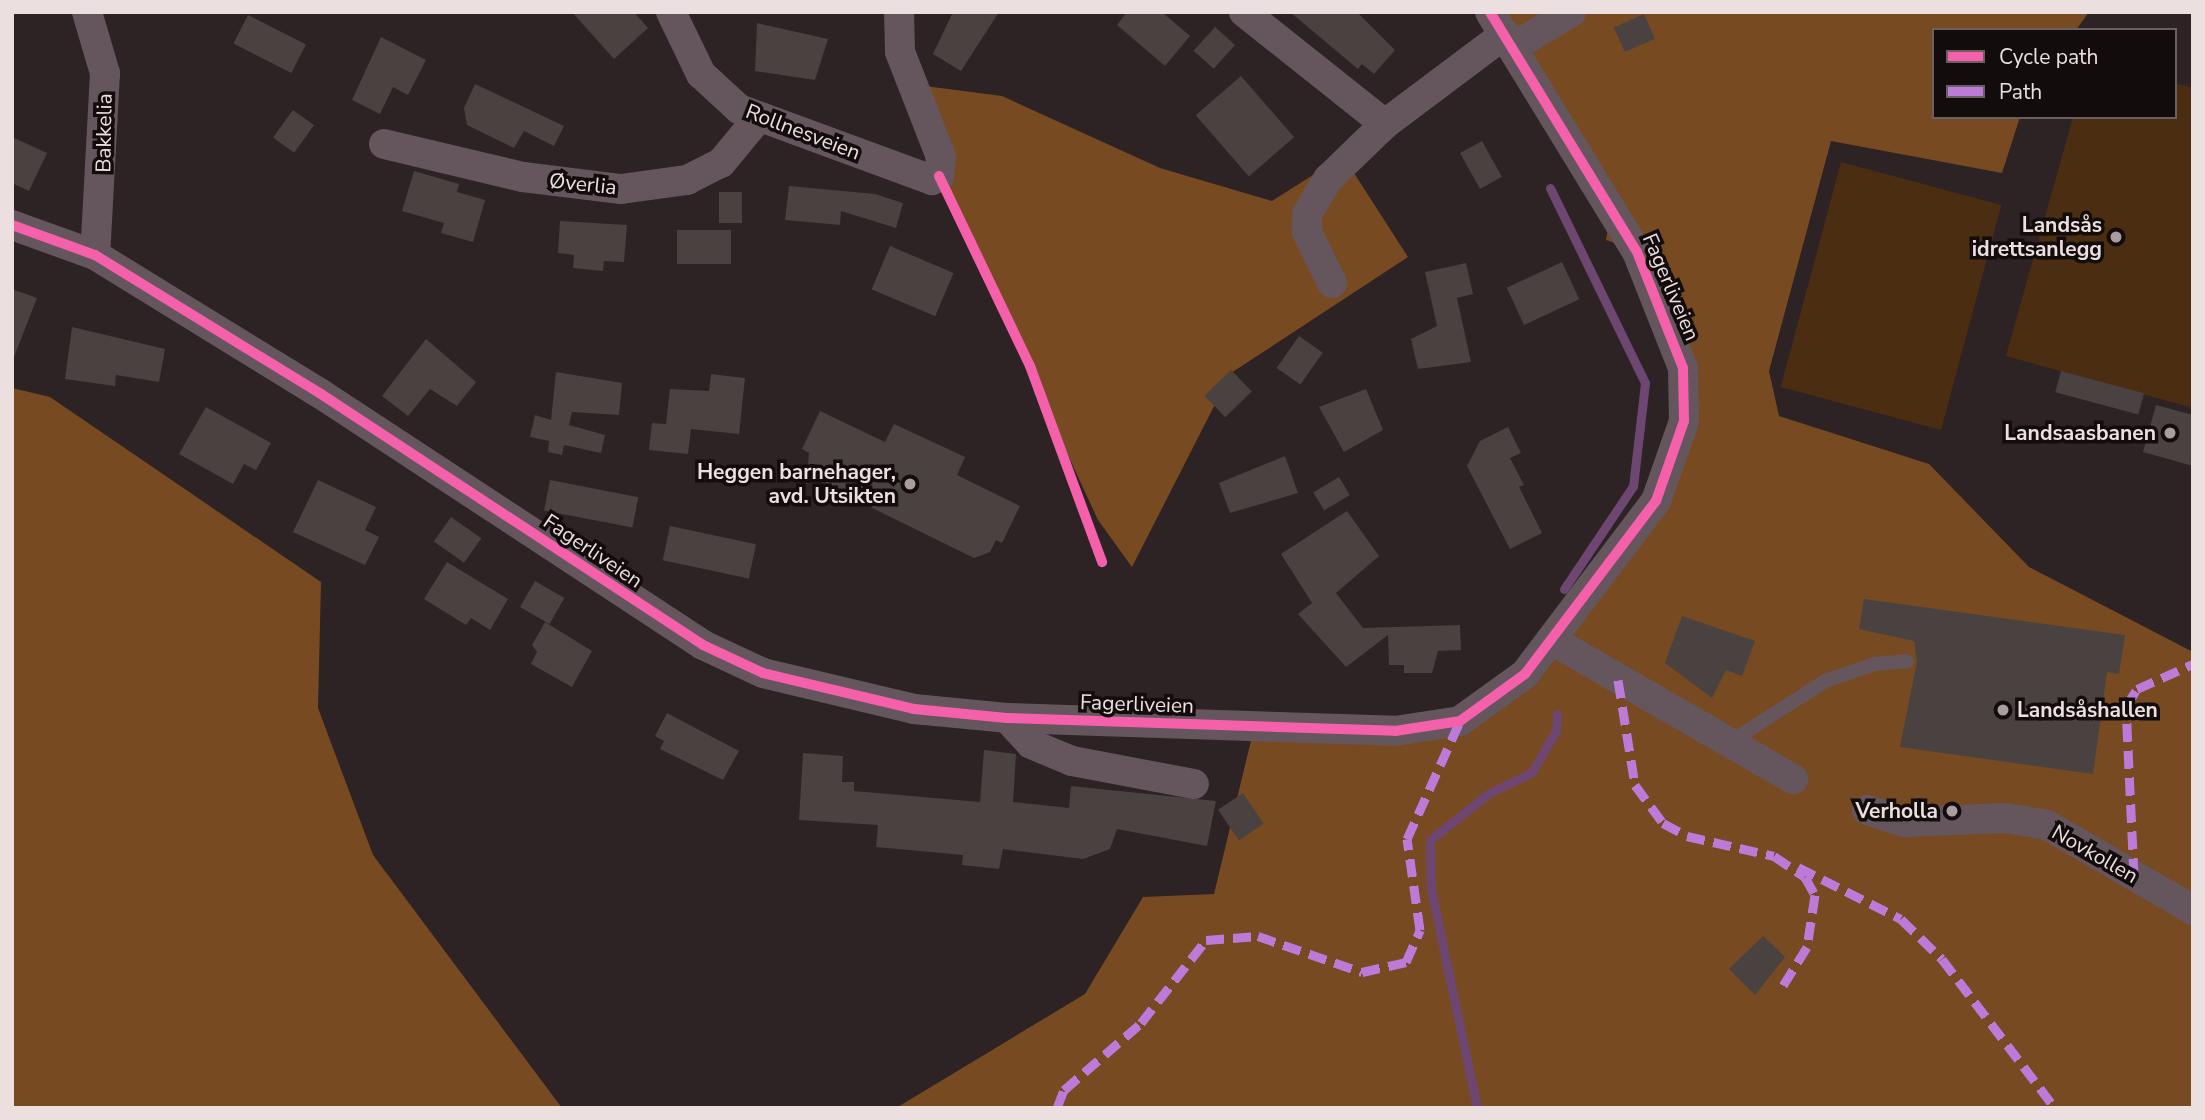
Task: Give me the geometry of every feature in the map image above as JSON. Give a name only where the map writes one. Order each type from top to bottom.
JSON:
[{"type":"street","name":"Bakkelia","points":[[88,12],[105,73],[94,255]]},
{"type":"street","name":"Rollnesveien","points":[[671,12],[719,94],[759,117],[925,180],[939,176],[941,157],[900,52],[899,12]]},
{"type":"street","points":[[1244,12],[1351,103],[1385,124]]},
{"type":"street","points":[[1332,282],[1307,232],[1307,214],[1328,179],[1385,124],[1503,31],[1571,12]]},
{"type":"street","name":"Fagerliveien","points":[[12,225],[94,255],[321,394],[703,645],[763,673],[833,693],[1007,718],[1395,731],[1460,720],[1525,674],[1553,641],[1670,473],[1684,421],[1683,368],[1637,252],[1503,31]]},
{"type":"street","name":"Øverlia","points":[[384,144],[523,177],[621,189],[687,180],[721,163],[759,117]]},
{"type":"street","points":[[1553,641],[1726,745],[1793,779]]},
{"type":"street","points":[[1007,718],[1031,744],[1072,761],[1195,784]]},
{"type":"street","name":"Novkollen","points":[[1867,810],[1905,821],[2006,818],[2047,825],[2193,910]]},
{"type":"lane","points":[[1726,745],[1825,681],[1907,661]]},
{"type":"shaded area","points":[[1486,12],[2089,12],[2077,28],[1932,28],[1932,119],[2019,119],[2002,173],[1831,141],[1769,371],[1779,416],[1929,464],[2029,567],[2193,652],[2193,1108],[896,1108],[1085,994],[1143,897],[1214,894],[1254,728],[1468,723],[1635,536],[1684,414],[1624,246],[1606,240],[1610,219]]},
{"type":"shaded area","name":"Landsås idrettsanlegg","points":[[2177,84],[2193,88],[2193,408],[2006,356],[2072,119],[2177,119]]},
{"type":"shaded area","points":[[917,85],[1002,96],[1160,168],[1272,201],[1343,156],[1408,257],[1231,373],[1132,567],[1098,520],[940,179]]},
{"type":"shaded area","points":[[1841,162],[2001,205],[1941,430],[1781,387]]},
{"type":"shaded area","points":[[12,388],[50,397],[321,582],[318,708],[373,855],[562,1108],[12,1108]]},
{"type":"building","points":[[572,12],[634,12],[648,28],[614,59]]},
{"type":"building","points":[[953,12],[999,12],[961,71],[933,54]]},
{"type":"building","points":[[1127,12],[1162,12],[1190,36],[1165,66],[1117,25]]},
{"type":"building","points":[[1290,12],[1357,12],[1395,50],[1374,74],[1362,64],[1358,69]]},
{"type":"building","points":[[1644,14],[1655,39],[1625,52],[1614,27]]},
{"type":"building","points":[[248,15],[306,45],[291,73],[233,44]]},
{"type":"building","points":[[757,23],[828,39],[815,80],[755,71]]},
{"type":"building","points":[[1215,27],[1235,45],[1214,69],[1194,51]]},
{"type":"building","points":[[381,37],[426,60],[408,95],[393,87],[380,114],[352,100]]},
{"type":"building","points":[[1241,76],[1294,137],[1249,176],[1196,115]]},
{"type":"building","points":[[475,84],[564,126],[554,146],[524,131],[514,148],[467,125],[464,108]]},
{"type":"building","points":[[293,110],[314,125],[294,153],[273,138]]},
{"type":"building","points":[[12,137],[47,153],[29,191],[12,183]]},
{"type":"building","points":[[1482,141],[1502,177],[1480,189],[1460,153]]},
{"type":"building","points":[[414,171],[459,184],[457,192],[485,200],[473,242],[441,233],[444,223],[402,211]]},
{"type":"building","points":[[789,186],[875,194],[903,203],[896,228],[841,211],[840,225],[785,220]]},
{"type":"building","points":[[719,192],[742,192],[742,223],[719,223]]},
{"type":"building","points":[[560,221],[627,225],[624,262],[604,261],[603,271],[573,268],[574,255],[558,253]]},
{"type":"building","points":[[677,230],[731,230],[731,264],[677,264]]},
{"type":"building","points":[[890,246],[954,273],[935,316],[872,289]]},
{"type":"building","points":[[1562,262],[1579,299],[1524,325],[1507,288]]},
{"type":"building","points":[[1466,263],[1473,294],[1457,298],[1471,362],[1418,369],[1411,339],[1437,326],[1425,272]]},
{"type":"building","points":[[12,289],[37,298],[14,357],[12,357]]},
{"type":"building","points":[[72,327],[165,349],[159,382],[116,375],[115,386],[65,379]]},
{"type":"building","points":[[1299,336],[1323,353],[1300,385],[1277,368]]},
{"type":"building","points":[[426,339],[476,382],[457,406],[430,389],[408,416],[382,396]]},
{"type":"building","points":[[1231,370],[1252,392],[1225,417],[1204,396]]},
{"type":"building","points":[[2061,371],[2144,393],[2138,415],[2055,392]]},
{"type":"building","points":[[556,372],[622,383],[619,415],[572,412],[569,425],[605,435],[601,453],[564,445],[562,455],[548,452],[549,441],[530,437],[535,415],[551,420]]},
{"type":"building","points":[[711,374],[745,378],[739,434],[691,429],[688,454],[649,450],[652,423],[666,424],[670,389],[709,391]]},
{"type":"building","points":[[1366,389],[1383,430],[1344,452],[1319,407]]},
{"type":"building","name":"Landsaasbanen","points":[[2156,405],[2193,415],[2193,466],[2143,452]]},
{"type":"building","points":[[206,407],[271,443],[256,470],[244,464],[233,484],[179,454]]},
{"type":"building","points":[[820,411],[885,442],[894,424],[965,457],[957,475],[1020,506],[1002,543],[996,540],[990,552],[974,558],[807,476],[809,453],[802,449]]},
{"type":"building","points":[[1508,427],[1521,453],[1510,458],[1524,485],[1519,487],[1542,533],[1510,549],[1467,466],[1480,441]]},
{"type":"building","points":[[1285,456],[1298,493],[1230,513],[1219,483]]},
{"type":"building","points":[[1339,477],[1350,495],[1324,510],[1313,492]]},
{"type":"building","points":[[318,480],[376,507],[365,530],[379,537],[365,565],[293,532]]},
{"type":"building","points":[[550,480],[638,497],[632,528],[544,510]]},
{"type":"building","points":[[1347,511],[1379,556],[1336,593],[1363,628],[1460,625],[1461,650],[1438,651],[1432,673],[1404,673],[1404,665],[1389,665],[1388,635],[1346,667],[1298,614],[1312,603],[1281,554]]},
{"type":"building","points":[[451,517],[481,538],[464,563],[434,542]]},
{"type":"building","points":[[670,526],[756,544],[749,579],[663,560]]},
{"type":"building","points":[[447,562],[508,599],[490,630],[471,618],[466,625],[424,599]]},
{"type":"building","points":[[535,581],[564,598],[549,624],[520,607]]},
{"type":"building","name":"Landsåshallen","points":[[1864,599],[2125,635],[2119,674],[2107,672],[2093,774],[1900,747],[1917,661],[1914,641],[1859,629]]},
{"type":"building","points":[[1682,616],[1755,641],[1742,676],[1726,670],[1712,698],[1665,663]]},
{"type":"building","points":[[545,622],[592,651],[572,687],[531,664],[537,652],[532,645]]},
{"type":"building","points":[[667,713],[739,751],[723,780],[660,749],[664,741],[655,736]]},
{"type":"building","points":[[984,750],[1016,754],[1013,802],[1069,808],[1071,786],[1216,801],[1207,846],[1117,829],[1110,849],[1083,859],[1003,849],[999,869],[962,865],[963,855],[876,847],[878,825],[799,820],[803,753],[843,756],[842,782],[854,782],[854,791],[980,802]]},
{"type":"building","points":[[1243,793],[1264,824],[1239,840],[1218,810]]},
{"type":"building","points":[[1763,936],[1785,957],[1755,995],[1729,969]]},
{"type":"waterway","points":[[1550,188],[1645,383],[1633,486],[1564,589]]},
{"type":"waterway","points":[[1477,1108],[1431,890],[1430,840],[1489,793],[1531,773],[1556,731],[1557,714]]},
{"type":"marked path","points":[[2134,876],[2126,706],[2137,689],[2193,664]]},
{"type":"marked path","points":[[1618,680],[1635,785],[1663,823],[1687,836],[1774,856],[1805,877],[1815,895],[1807,947],[1781,989]]},
{"type":"marked path","points":[[1057,1108],[1064,1090],[1141,1023],[1206,940],[1258,936],[1362,972],[1406,962],[1420,930],[1407,839],[1460,721]]},
{"type":"marked path","points":[[1798,867],[1901,919],[1942,959],[2055,1108]]},
{"type":"cycle path","points":[[12,225],[95,255],[321,394],[703,645],[763,673],[914,709],[1007,718],[1395,731],[1460,721],[1525,674],[1656,501],[1684,421],[1683,368],[1637,252],[1490,12]]},
{"type":"cycle path","points":[[939,176],[1030,366],[1102,562]]},
{"type":"place","name":"Landsås idrettsanlegg","points":[[2116,237]]},
{"type":"place","name":"Landsaasbanen","points":[[2170,433]]},
{"type":"place","name":"Heggen barnehager, avd. Utsikten","points":[[910,484]]},
{"type":"place","name":"Landsåshallen","points":[[2003,710]]},
{"type":"place","name":"Verholla","points":[[1952,811]]}]
